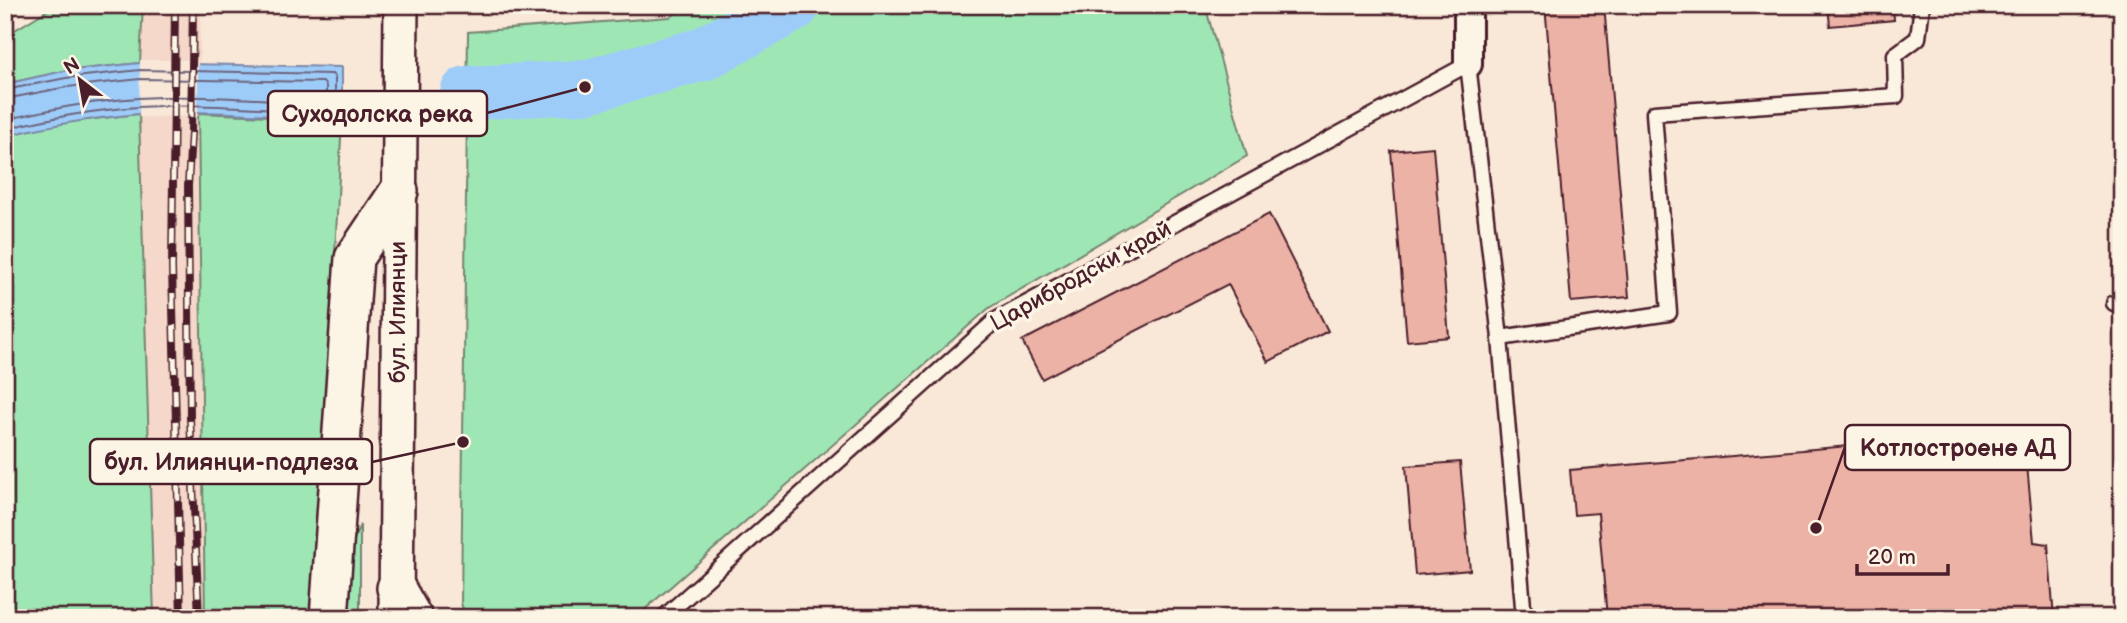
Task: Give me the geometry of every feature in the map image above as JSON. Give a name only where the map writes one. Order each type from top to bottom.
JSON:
[{"type":"main road","points":[[328,618],[354,258],[399,191]]},
{"type":"street","name":"бул. Илиянци","points":[[401,5],[401,608]]},
{"type":"street","points":[[1468,5],[1468,64]]},
{"type":"lane","points":[[1500,338],[1669,313],[1654,113],[1896,96],[1895,55],[1918,38],[1922,5]]},
{"type":"lane","points":[[1468,64],[1500,338],[1524,618]]},
{"type":"lane","name":"Царибродски край","points":[[663,618],[996,320],[1468,64]]},
{"type":"shaded area","points":[[143,5],[201,5],[198,113],[205,618],[154,618],[139,133]]},
{"type":"green space","points":[[56,5],[143,5],[140,63],[64,71],[5,84],[5,36]]},
{"type":"green space","points":[[690,5],[1205,5],[1247,156],[989,308],[635,618],[466,618],[461,603],[468,32],[670,17]]},
{"type":"green space","points":[[198,113],[342,119],[316,618],[205,618]]},
{"type":"green space","points":[[139,114],[154,618],[5,618],[5,136],[59,123]]},
{"type":"green space","points":[[360,525],[360,618],[345,618],[349,552]]},
{"type":"water","points":[[140,63],[342,67],[342,119],[189,112],[138,114],[38,128],[5,136],[5,84],[64,71]]},
{"type":"pier","points":[[140,60],[198,60],[198,116],[139,117]]},
{"type":"building","points":[[1545,5],[1604,5],[1629,297],[1571,302]]},
{"type":"building","points":[[1828,5],[1893,5],[1894,20],[1830,26]]},
{"type":"building","points":[[1433,147],[1449,337],[1407,341],[1391,151]]},
{"type":"building","points":[[1269,214],[1328,331],[1268,362],[1228,284],[1042,379],[1022,341]]},
{"type":"building","points":[[2024,431],[2034,542],[2048,544],[2054,618],[1607,618],[1598,513],[1574,515],[1570,470]]},
{"type":"building","points":[[1460,462],[1470,570],[1415,575],[1406,466]]},
{"type":"waterway","points":[[467,93],[585,87],[703,54],[793,5]]},
{"type":"railway","points":[[175,5],[172,268],[181,618]]},
{"type":"railway","points":[[193,5],[188,186],[190,418],[199,618]]},
{"type":"place","name":"Суходолска река","points":[[585,87]]},
{"type":"place","name":"бул. Илиянци-подлеза","points":[[463,442]]},
{"type":"place","name":"Котлостроене АД","points":[[1816,528]]}]
